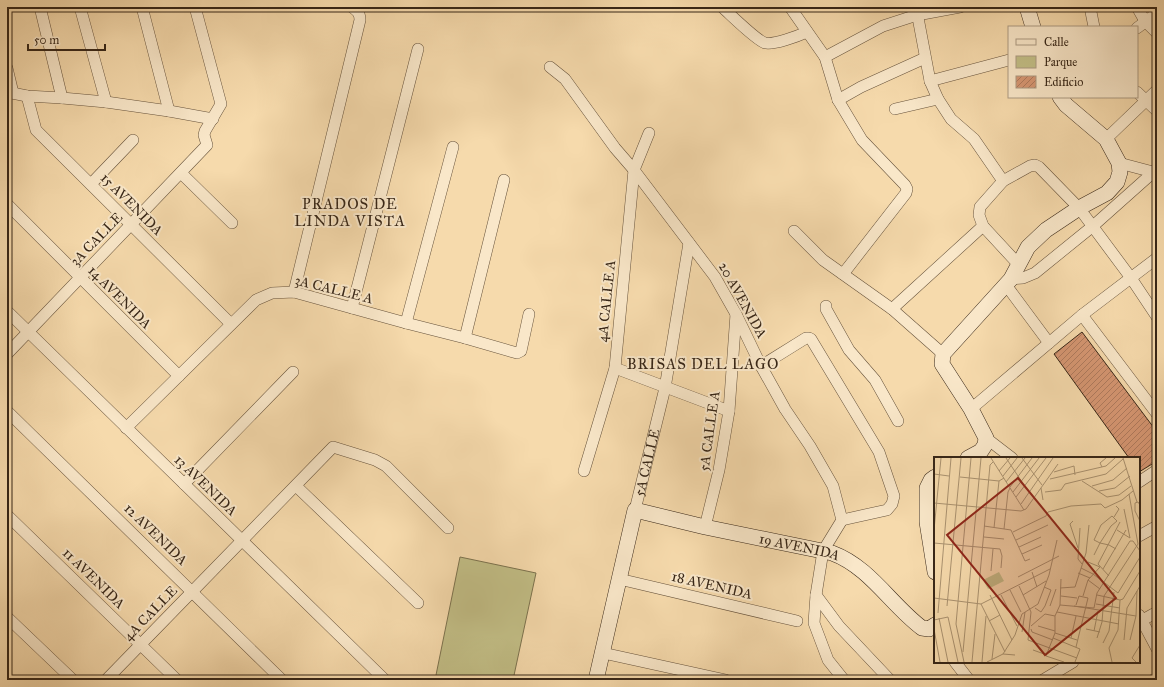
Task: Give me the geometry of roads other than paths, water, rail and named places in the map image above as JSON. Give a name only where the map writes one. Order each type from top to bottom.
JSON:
[{"type":"street","points":[[40,7],[62,98]]},
{"type":"street","points":[[80,7],[106,102]]},
{"type":"street","points":[[142,7],[169,111]]},
{"type":"street","points":[[7,68],[10,92],[27,96],[106,102],[213,119],[220,104],[195,7]]},
{"type":"street","points":[[294,292],[360,20],[358,12],[352,7]]},
{"type":"street","points":[[722,7],[758,39],[766,43],[789,39],[807,32]]},
{"type":"street","points":[[790,7],[825,57],[838,100],[862,140],[905,185],[907,189],[906,193],[843,274]]},
{"type":"street","points":[[825,57],[883,26],[916,11],[960,7]]},
{"type":"street","points":[[1028,7],[1033,26]]},
{"type":"street","points":[[1090,7],[1094,26]]},
{"type":"street","points":[[1137,7],[1141,24],[1157,33]]},
{"type":"street","points":[[916,11],[930,81],[938,100],[951,119],[974,139],[1003,181]]},
{"type":"street","points":[[1141,24],[1157,13]]},
{"type":"street","points":[[352,308],[418,49]]},
{"type":"street","points":[[838,100],[860,87],[925,58]]},
{"type":"street","points":[[930,81],[1008,60]]},
{"type":"street","name":"20 AVENIDA","points":[[550,67],[565,79],[615,148],[634,170],[715,277],[736,314],[761,366],[785,409],[810,446],[833,486],[842,520]]},
{"type":"street","points":[[1106,139],[1157,90]]},
{"type":"street","points":[[1138,93],[1157,111]]},
{"type":"street","name":"15 AVENIDA","points":[[27,96],[36,130],[231,324]]},
{"type":"street","points":[[1011,457],[986,438],[971,409],[942,364],[943,354],[1008,282],[1028,248],[1046,230],[1079,208],[1107,193],[1116,182],[1120,172],[1119,163],[1106,139],[1066,105],[1061,98]]},
{"type":"street","points":[[895,109],[938,100]]},
{"type":"street","name":"3A CALLE","points":[[7,354],[207,145],[204,135],[213,119]]},
{"type":"street","name":"4A CALLE A","points":[[584,471],[615,368],[634,170],[649,133]]},
{"type":"street","points":[[91,184],[133,140]]},
{"type":"street","points":[[406,323],[453,147]]},
{"type":"street","points":[[1119,163],[1155,171]]},
{"type":"street","points":[[1018,265],[983,226],[979,215],[980,208],[1003,181],[1030,166],[1035,165],[1039,167],[1079,208],[1131,278],[1157,317]]},
{"type":"street","points":[[1008,282],[1035,273],[1093,226],[1155,171]]},
{"type":"street","points":[[181,173],[232,223]]},
{"type":"street","points":[[465,338],[504,180]]},
{"type":"street","name":"14 AVENIDA","points":[[7,204],[79,278],[179,376]]},
{"type":"street","points":[[892,310],[983,226]]},
{"type":"street","points":[[794,231],[823,260],[892,310],[943,354]]},
{"type":"street","name":"5A CALLE","points":[[596,680],[665,388],[689,243]]},
{"type":"street","points":[[971,409],[1082,315],[1157,258]]},
{"type":"street","points":[[1008,282],[1049,343]]},
{"type":"street","name":"3A CALLE A","points":[[126,428],[256,300],[272,293],[294,292],[517,353],[521,350],[529,314]]},
{"type":"street","points":[[826,306],[826,309],[849,350],[875,380],[898,421]]},
{"type":"street","name":"13 AVENIDA","points":[[7,311],[385,680]]},
{"type":"street","name":"5A CALLE A","points":[[705,527],[719,470],[729,411],[736,314]]},
{"type":"street","points":[[1082,315],[1157,414]]},
{"type":"street","points":[[761,366],[806,338],[811,339],[879,452],[894,496],[892,504],[887,510],[842,520],[823,550],[816,595],[814,623],[828,660],[844,680]]},
{"type":"street","points":[[615,368],[729,411]]},
{"type":"street","points":[[184,484],[293,372]]},
{"type":"street","name":"12 AVENIDA","points":[[7,411],[193,591],[282,680]]},
{"type":"street","points":[[970,457],[981,451],[985,445],[986,438]]},
{"type":"street","name":"4A CALLE","points":[[106,680],[333,447],[375,460],[386,466],[448,528]]},
{"type":"street","points":[[1140,481],[1157,470]]},
{"type":"street","points":[[934,478],[927,488],[927,522],[934,566]]},
{"type":"street","points":[[296,486],[418,603]]},
{"type":"street","name":"19 AVENIDA","points":[[635,510],[705,527],[823,550],[841,556],[855,565],[917,624],[922,628],[933,630]]},
{"type":"street","name":"11 AVENIDA","points":[[7,515],[177,680]]},
{"type":"street","points":[[1140,535],[1157,526]]},
{"type":"street","name":"18 AVENIDA","points":[[619,579],[797,621]]},
{"type":"street","points":[[816,595],[839,626],[890,680]]},
{"type":"street","points":[[1157,612],[1140,619],[1157,649]]},
{"type":"street","points":[[7,617],[73,680]]},
{"type":"street","points":[[603,653],[726,680]]},
{"type":"street","points":[[957,663],[969,680]]},
{"type":"street","points":[[1043,680],[1071,663]]},
{"type":"street","points":[[1153,680],[1157,678]]},
{"type":"district","name":"PRADOS DE LINDA VISTA","points":[[350,212]]},
{"type":"district","name":"BRISAS DEL LAGO","points":[[703,364]]}]
